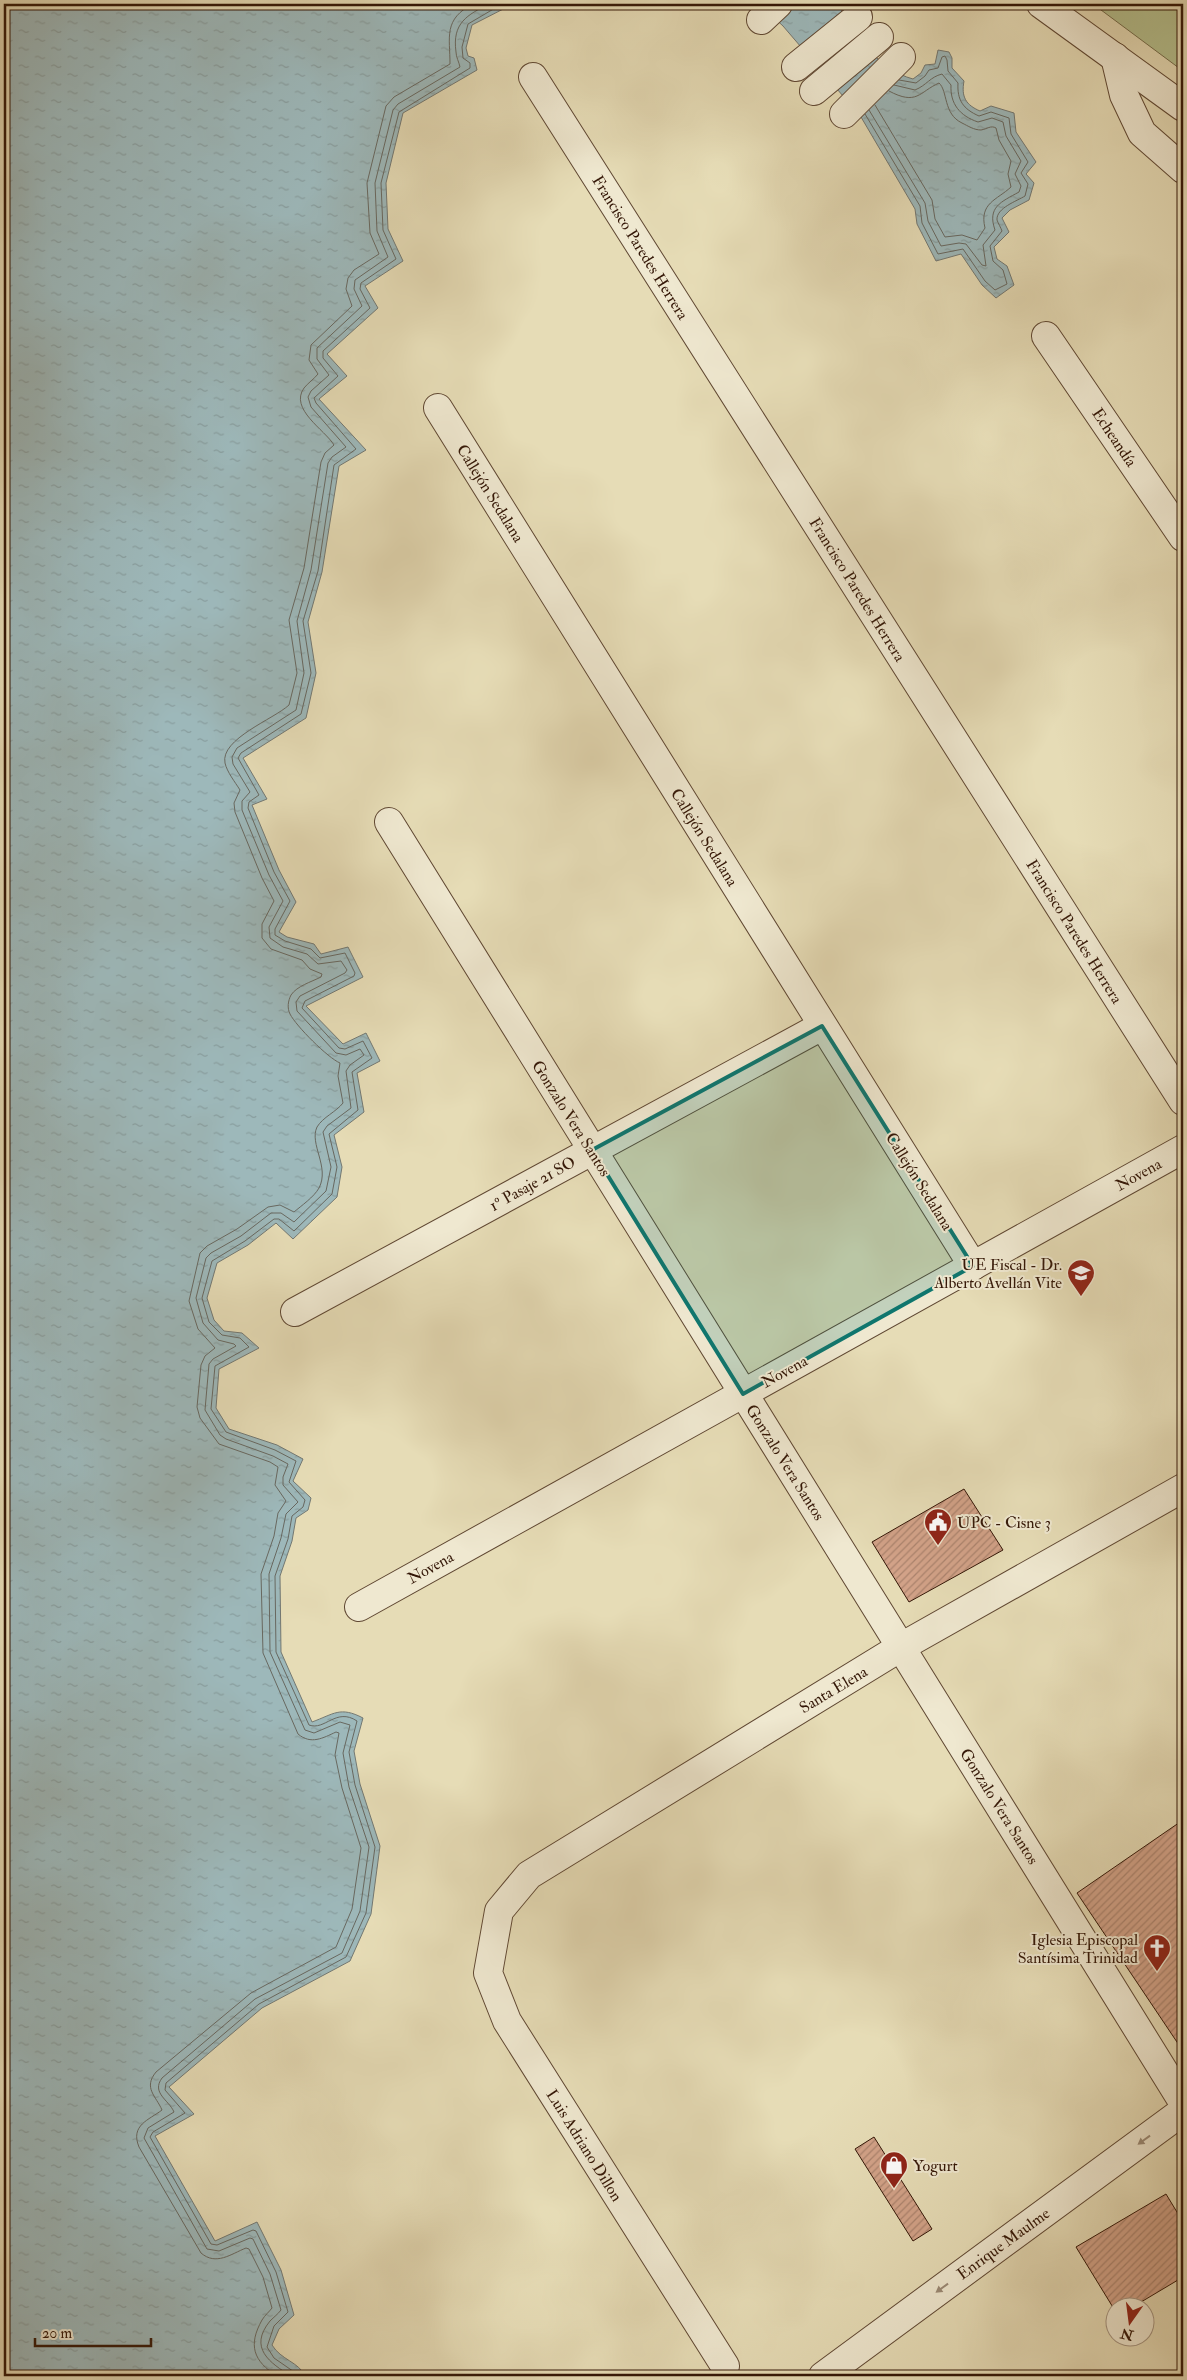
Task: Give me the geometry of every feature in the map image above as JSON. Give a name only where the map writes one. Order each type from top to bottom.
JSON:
[{"type":"street","points":[[1041,4],[1183,107]]},
{"type":"street","points":[[796,67],[858,17]]},
{"type":"street","points":[[814,91],[880,37]]},
{"type":"street","points":[[844,114],[901,57]]},
{"type":"street","points":[[1115,57],[1124,95],[1142,133],[1183,169]]},
{"type":"street","name":"Francisco Paredes Herrera","points":[[533,77],[1183,1101]]},
{"type":"street","name":"Echeandía","points":[[1046,336],[1183,537]]},
{"type":"street","name":"Callejón Sedalana","points":[[438,408],[973,1266]]},
{"type":"street","name":"Gonzalo Vera Santos","points":[[388,822],[1183,2102]]},
{"type":"street","name":"1º Pasaje 21 SO","points":[[295,1312],[822,1026]]},
{"type":"street","name":"Novena","points":[[359,1606],[1183,1149]]},
{"type":"street","name":"Santa Elena","points":[[499,1912],[529,1875],[901,1647],[1183,1488]]},
{"type":"street","name":"Luis Adriano Dillon","points":[[499,1912],[488,1973],[506,2021],[725,2366]]},
{"type":"street","name":"Enrique Maulme","points":[[823,2376],[1183,2111]]},
{"type":"highlighted area","points":[[822,1026],[973,1266],[743,1394],[592,1150]]},
{"type":"green space","points":[[1093,4],[1183,4],[1183,71]]},
{"type":"water","points":[[4,4],[513,4],[472,25],[466,48],[468,56],[474,58],[477,70],[403,113],[386,183],[388,229],[403,261],[365,286],[378,308],[327,354],[347,376],[319,399],[366,450],[339,466],[322,572],[308,622],[316,673],[306,718],[243,758],[267,799],[252,805],[279,870],[296,902],[279,932],[287,937],[314,944],[321,954],[348,947],[363,977],[306,1006],[343,1044],[366,1033],[380,1061],[357,1073],[364,1112],[334,1135],[342,1167],[337,1197],[293,1239],[276,1223],[248,1245],[217,1263],[207,1298],[214,1320],[224,1331],[242,1333],[259,1348],[219,1369],[216,1408],[229,1429],[277,1445],[303,1459],[293,1481],[311,1498],[308,1510],[296,1518],[292,1541],[280,1576],[281,1652],[312,1722],[337,1712],[348,1712],[363,1718],[354,1751],[360,1784],[380,1846],[371,1914],[350,1961],[262,2008],[169,2087],[194,2114],[155,2136],[215,2241],[257,2222],[281,2270],[294,2315],[279,2329],[272,2345],[280,2354],[299,2367],[305,2376],[4,2376]]},
{"type":"water","points":[[759,4],[838,4],[859,39],[889,68],[913,79],[921,73],[925,65],[935,64],[938,50],[949,52],[952,58],[952,68],[964,81],[964,96],[971,106],[980,111],[991,106],[1014,113],[1016,132],[1036,162],[1026,174],[1034,183],[1029,200],[1010,210],[1002,218],[1009,232],[994,247],[997,259],[1007,266],[1014,285],[996,298],[982,285],[961,254],[936,261],[917,224],[915,209],[861,117],[783,26]]},
{"type":"building","name":"UPC - Cisne 3","points":[[964,1489],[1003,1550],[909,1602],[872,1542]]},
{"type":"building","name":"Iglesia Episcopal Santísima Trinidad","points":[[1183,1820],[1183,2051],[1077,1893]]},
{"type":"building","name":"Yogurt","points":[[874,2137],[932,2229],[913,2241],[855,2149]]},
{"type":"building","points":[[1166,2194],[1183,2222],[1183,2277],[1148,2298],[1107,2298],[1076,2247]]},
{"type":"place","name":"UE Fiscal - Dr. Alberto Avellán Vite","points":[[1081,1297]]},
{"type":"place","name":"UPC - Cisne 3","points":[[938,1546]]},
{"type":"place","name":"Iglesia Episcopal Santísima Trinidad","points":[[1157,1972]]},
{"type":"place","name":"Yogurt","points":[[894,2189]]}]
